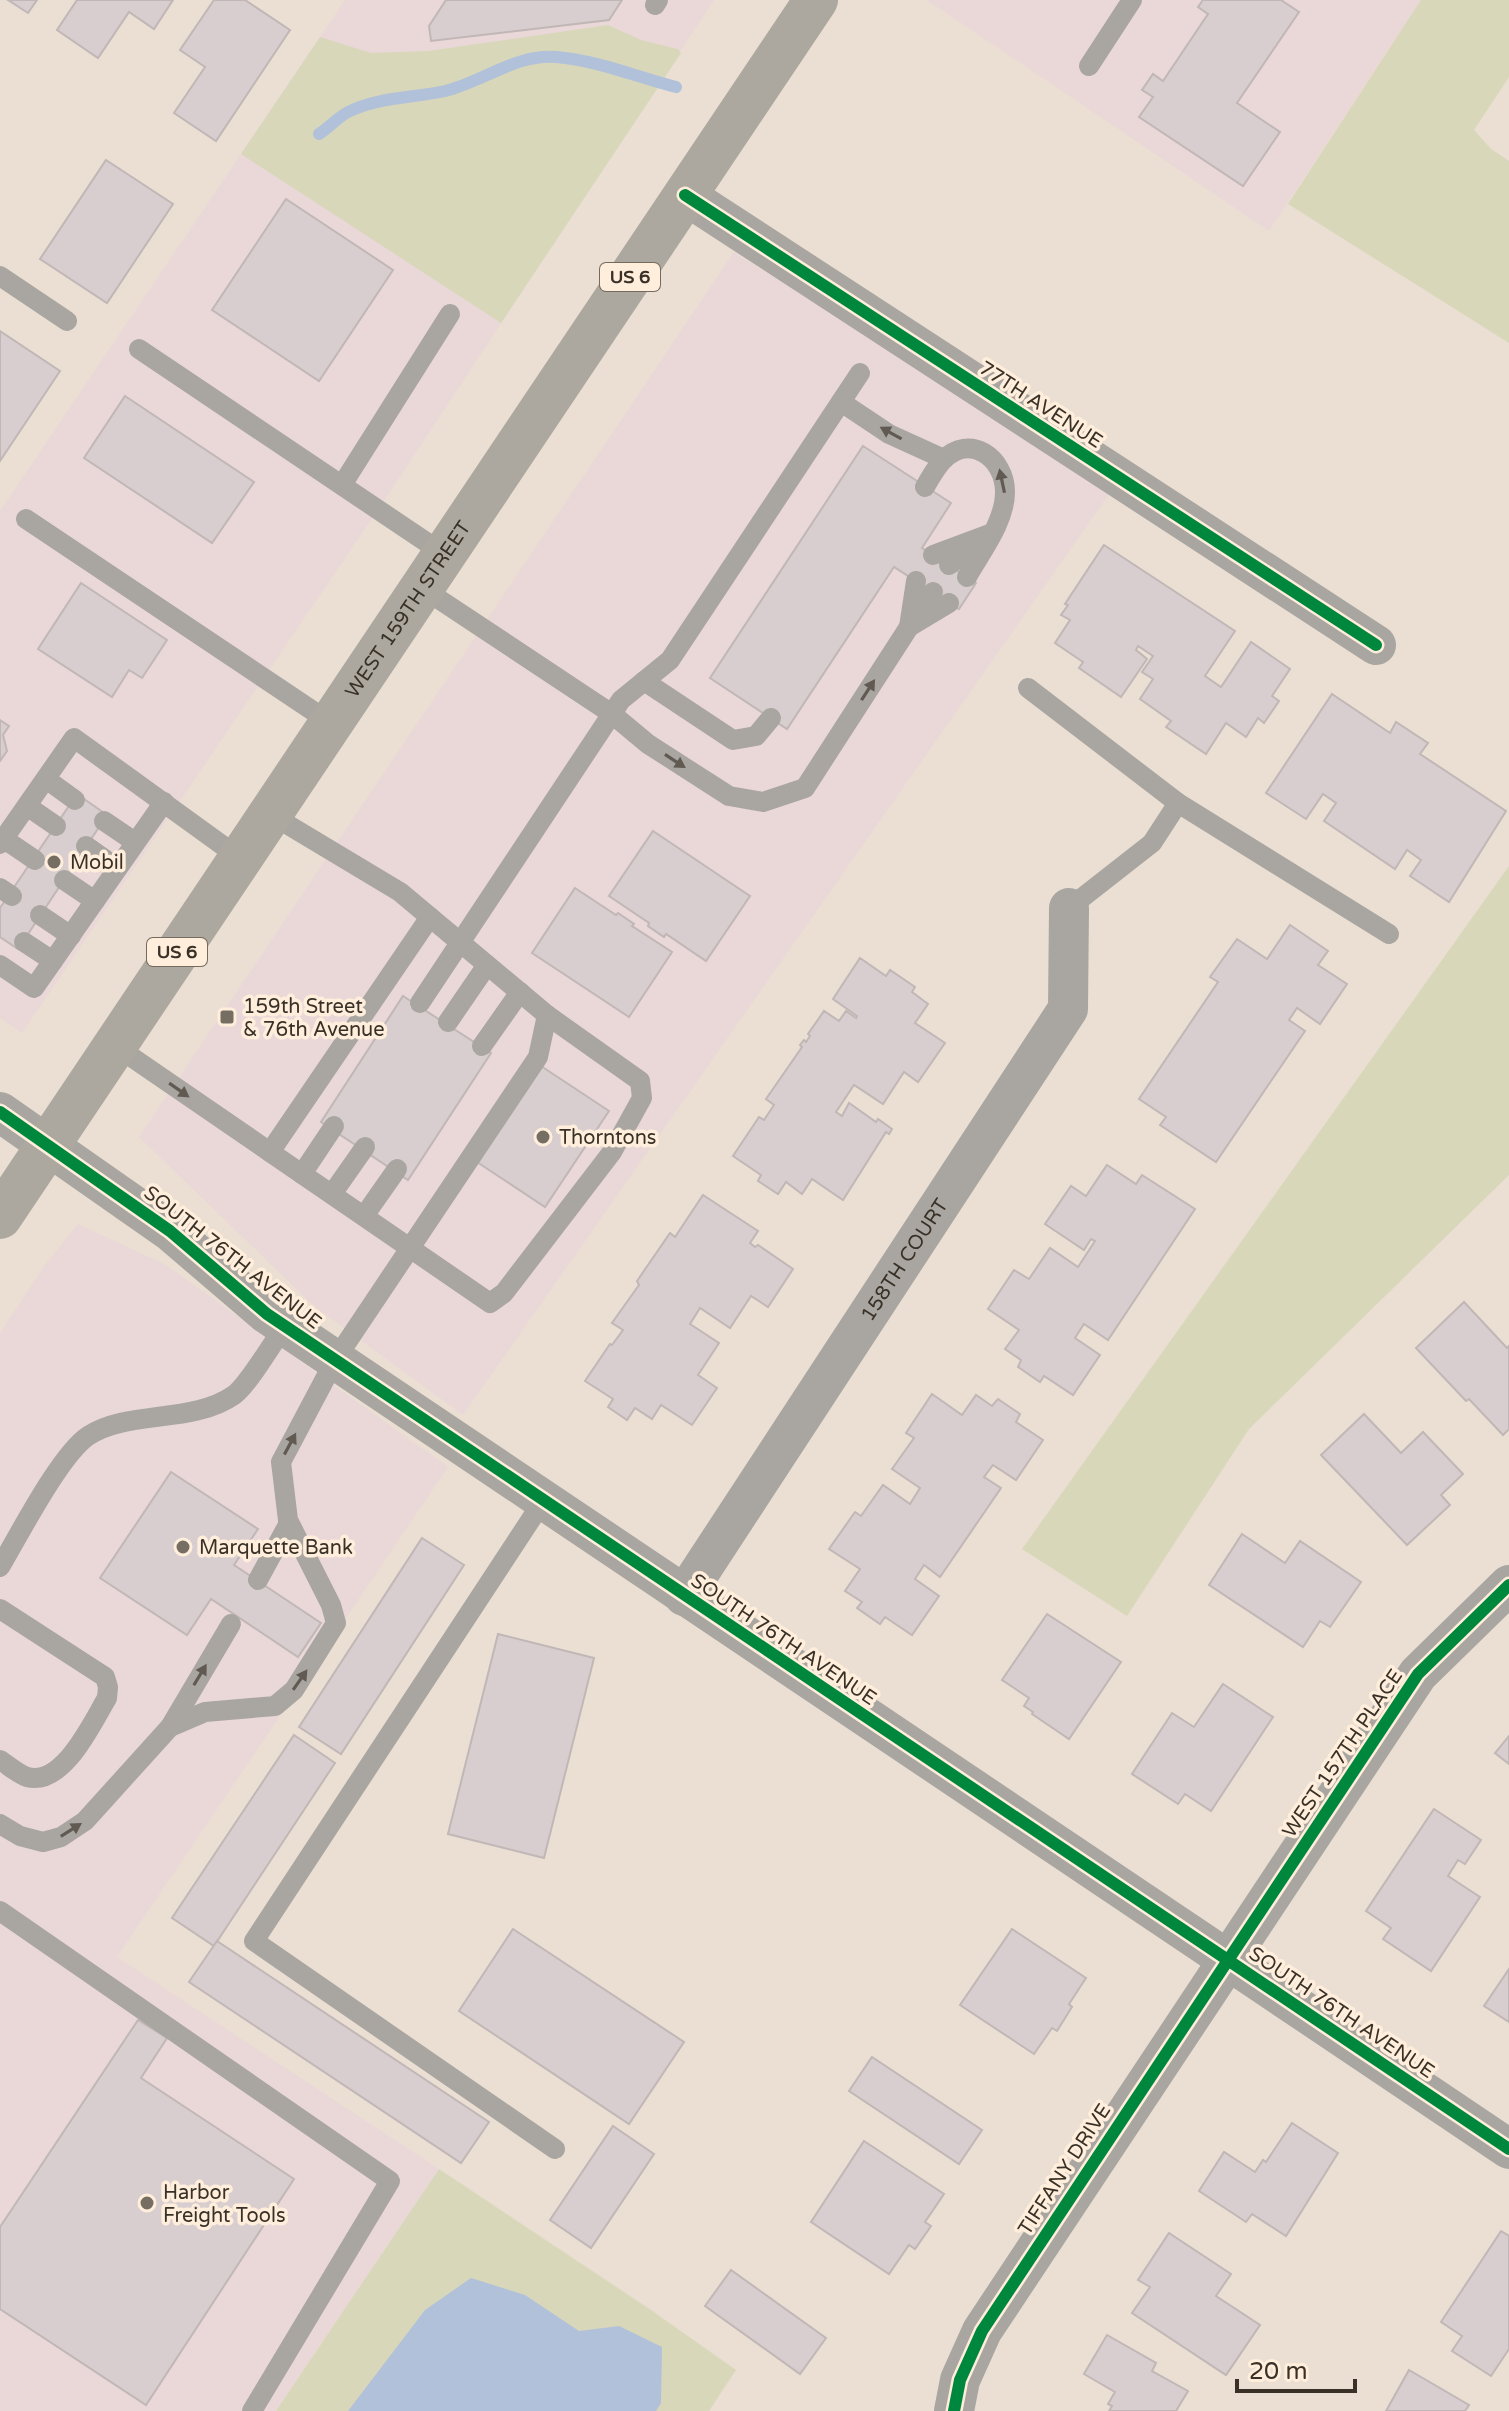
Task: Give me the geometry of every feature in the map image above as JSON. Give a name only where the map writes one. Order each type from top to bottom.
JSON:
[{"type":"main road","name":"WEST 159TH STREET","points":[[0,1217],[816,0]]},
{"type":"street","name":"77TH AVENUE","points":[[685,195],[1376,645]]},
{"type":"street","name":"158TH COURT","points":[[684,1596],[1068,1009],[1069,908]]},
{"type":"street","name":"SOUTH 76TH AVENUE","points":[[0,1112],[170,1231],[267,1314],[1509,2149]]},
{"type":"street","name":"WEST 157TH PLACE","points":[[1227,1959],[1418,1674],[1509,1585]]},
{"type":"street","name":"TIFFANY DRIVE","points":[[954,2411],[960,2380],[982,2331],[1227,1959]]},
{"type":"lane","points":[[1089,66],[1132,0]]},
{"type":"lane","points":[[0,276],[67,321]]},
{"type":"lane","points":[[342,485],[450,314]]},
{"type":"lane","points":[[139,349],[342,485],[433,571],[648,744],[729,796],[763,802],[805,788],[932,592]]},
{"type":"lane","points":[[420,1003],[621,700],[670,660],[860,373]]},
{"type":"lane","points":[[841,402],[889,434],[944,459]]},
{"type":"lane","points":[[925,487],[944,459],[967,448],[984,451],[998,463],[1005,491],[1000,518],[992,533],[950,566],[992,533]]},
{"type":"lane","points":[[26,519],[331,723]]},
{"type":"lane","points":[[644,681],[733,740],[756,736],[771,718]]},
{"type":"lane","points":[[1028,688],[1178,803],[1389,934]]},
{"type":"lane","points":[[35,860],[2,842],[74,738],[240,858]]},
{"type":"lane","points":[[46,779],[75,800]]},
{"type":"lane","points":[[0,965],[34,988],[164,802]]},
{"type":"lane","points":[[1069,908],[1152,843],[1178,803]]},
{"type":"lane","points":[[27,806],[56,826]]},
{"type":"lane","points":[[114,1045],[490,1303],[504,1293],[612,1152],[642,1098],[640,1081],[547,1015],[400,892],[270,814]]},
{"type":"lane","points":[[104,821],[135,842]]},
{"type":"lane","points":[[86,846],[117,868]]},
{"type":"lane","points":[[64,880],[95,901]]},
{"type":"lane","points":[[40,915],[71,936]]},
{"type":"lane","points":[[270,1152],[430,917]]},
{"type":"lane","points":[[24,942],[53,961]]},
{"type":"lane","points":[[448,1022],[487,965]]},
{"type":"lane","points":[[482,1046],[520,992]]},
{"type":"lane","points":[[170,1727],[205,1712],[275,1706],[294,1690],[336,1623],[331,1605],[289,1523],[281,1462],[335,1360],[538,1057],[547,1015]]},
{"type":"lane","points":[[302,1174],[334,1126]]},
{"type":"lane","points":[[332,1194],[365,1147]]},
{"type":"lane","points":[[364,1216],[397,1169]]},
{"type":"lane","points":[[0,1567],[69,1454],[88,1435],[109,1426],[207,1409],[236,1394],[285,1326]]},
{"type":"lane","points":[[543,1501],[254,1941],[555,2149]]},
{"type":"lane","points":[[258,1580],[289,1523]]},
{"type":"lane","points":[[0,1609],[105,1677],[108,1687],[107,1698],[63,1767],[48,1776],[27,1777],[0,1760]]},
{"type":"lane","points":[[0,1824],[20,1836],[43,1842],[61,1837],[85,1821],[170,1727],[231,1624]]},
{"type":"lane","points":[[0,1911],[390,2181],[252,2411]]},
{"type":"shaded area","points":[[345,0],[714,0],[384,501],[22,1033],[0,1018],[0,511]]},
{"type":"shaded area","points":[[927,0],[1421,0],[1269,231]]},
{"type":"shaded area","points":[[734,252],[1112,490],[463,1415],[315,1307],[139,1137]]},
{"type":"shaded area","points":[[78,1224],[166,1265],[448,1467],[117,1957],[439,2169],[276,2411],[0,2411],[0,1333],[45,1265]]},
{"type":"green space","points":[[1421,0],[1509,0],[1509,77],[1474,130],[1491,149],[1509,161],[1509,343],[1288,204]]},
{"type":"green space","points":[[608,25],[641,40],[678,49],[681,53],[501,323],[241,154],[320,37],[371,53],[428,51]]},
{"type":"green space","points":[[1509,866],[1509,1175],[1249,1429],[1127,1616],[1022,1549]]},
{"type":"green space","points":[[439,2169],[736,2370],[709,2411],[276,2411]]},
{"type":"water","points":[[471,2278],[525,2295],[579,2331],[619,2326],[662,2347],[661,2403],[656,2411],[348,2411],[425,2310]]},
{"type":"building","points":[[8,0],[37,0],[28,13]]},
{"type":"building","points":[[77,0],[173,0],[154,29],[129,12],[98,58],[57,30]]},
{"type":"building","points":[[214,0],[245,0],[290,30],[216,141],[174,113],[205,67],[180,50]]},
{"type":"building","points":[[446,0],[622,0],[609,20],[431,41],[429,26]]},
{"type":"building","points":[[1203,0],[1281,0],[1299,12],[1237,103],[1280,132],[1243,186],[1139,117],[1153,97],[1142,90],[1153,74],[1163,81],[1208,14],[1198,7]]},
{"type":"building","points":[[106,160],[173,204],[107,303],[40,259]]},
{"type":"building","points":[[286,199],[393,270],[319,381],[212,310]]},
{"type":"building","points":[[0,331],[60,371],[0,461]]},
{"type":"building","points":[[125,396],[254,482],[212,543],[84,458]]},
{"type":"building","points":[[863,446],[951,503],[922,548],[976,583],[959,609],[894,567],[787,729],[710,678]]},
{"type":"building","points":[[1104,545],[1235,631],[1205,676],[1221,687],[1251,642],[1290,669],[1272,696],[1279,701],[1264,723],[1258,718],[1246,737],[1226,723],[1206,754],[1166,727],[1171,721],[1140,699],[1153,679],[1142,672],[1153,656],[1138,646],[1136,650],[1147,659],[1121,697],[1079,668],[1083,662],[1055,643],[1070,620],[1061,615],[1068,605],[1065,604]]},
{"type":"building","points":[[81,583],[167,640],[142,678],[129,670],[112,697],[38,649]]},
{"type":"building","points":[[1332,694],[1390,733],[1396,722],[1428,743],[1420,754],[1506,811],[1449,902],[1410,876],[1421,860],[1407,850],[1395,869],[1324,821],[1336,803],[1323,794],[1306,819],[1266,793]]},
{"type":"building","points":[[0,720],[9,726],[3,735],[7,751],[0,761]]},
{"type":"building","name":"Mobil","points":[[77,794],[107,815],[18,949],[0,937],[0,908]]},
{"type":"building","points":[[653,831],[750,896],[706,961],[666,934],[664,937],[609,896]]},
{"type":"building","points":[[575,888],[616,915],[618,913],[672,952],[629,1017],[532,953]]},
{"type":"building","points":[[1290,925],[1328,951],[1318,965],[1347,984],[1320,1024],[1297,1008],[1289,1020],[1305,1031],[1216,1162],[1160,1125],[1166,1117],[1139,1099],[1218,982],[1210,977],[1237,939],[1267,959]]},
{"type":"building","points":[[860,958],[886,976],[890,970],[915,987],[912,992],[928,1004],[915,1023],[945,1043],[918,1082],[904,1072],[883,1104],[854,1085],[836,1112],[842,1116],[849,1103],[892,1129],[889,1134],[886,1132],[843,1200],[812,1179],[802,1194],[786,1182],[778,1194],[758,1181],[761,1175],[733,1156],[759,1117],[764,1120],[774,1105],[766,1099],[824,1011],[839,1021],[846,1011],[856,1018],[833,999]]},
{"type":"building","points":[[403,996],[491,1053],[408,1180],[321,1122]]},
{"type":"building","name":"Thorntons","points":[[541,1066],[609,1111],[545,1207],[477,1162]]},
{"type":"building","points":[[1107,1165],[1136,1184],[1142,1175],[1195,1209],[1108,1340],[1084,1324],[1075,1338],[1100,1355],[1073,1395],[1044,1376],[1040,1382],[1018,1367],[1021,1360],[1005,1349],[1019,1330],[988,1309],[1014,1270],[1029,1279],[1050,1248],[1078,1267],[1095,1241],[1091,1239],[1084,1250],[1045,1224],[1071,1186],[1086,1196]]},
{"type":"building","points":[[703,1195],[758,1231],[750,1243],[755,1247],[758,1245],[793,1269],[768,1307],[751,1296],[730,1328],[700,1308],[690,1324],[719,1343],[698,1375],[717,1388],[692,1425],[661,1405],[652,1419],[635,1408],[627,1420],[608,1407],[613,1399],[585,1381],[623,1330],[612,1323],[639,1285],[637,1281],[670,1233],[675,1237]]},
{"type":"building","points":[[1464,1302],[1507,1348],[1509,1346],[1509,1429],[1503,1435],[1416,1348]]},
{"type":"building","points":[[932,1394],[962,1415],[976,1395],[992,1406],[998,1399],[1020,1414],[1016,1422],[1043,1440],[1016,1480],[993,1465],[984,1477],[1001,1488],[940,1577],[924,1565],[915,1579],[939,1596],[912,1635],[885,1617],[880,1624],[857,1608],[862,1602],[845,1591],[860,1569],[829,1549],[855,1512],[861,1516],[883,1485],[910,1504],[920,1488],[892,1469],[914,1438],[906,1433]]},
{"type":"building","points":[[1364,1414],[1401,1453],[1423,1432],[1463,1474],[1441,1495],[1450,1505],[1407,1545],[1321,1455]]},
{"type":"building","name":"Marquette Bank","points":[[171,1472],[258,1529],[234,1565],[321,1623],[298,1657],[211,1599],[187,1635],[100,1578]]},
{"type":"building","points":[[1242,1534],[1285,1563],[1300,1541],[1361,1582],[1330,1627],[1320,1621],[1303,1647],[1209,1585]]},
{"type":"building","points":[[422,1538],[464,1565],[341,1754],[299,1727]]},
{"type":"building","points":[[1047,1614],[1121,1662],[1069,1739],[1032,1714],[1024,1706],[1029,1698],[1002,1680]]},
{"type":"building","points":[[498,1634],[594,1658],[544,1858],[448,1834]]},
{"type":"building","points":[[1223,1684],[1273,1717],[1211,1811],[1185,1794],[1178,1804],[1132,1774],[1172,1713],[1194,1727]]},
{"type":"building","points":[[294,1735],[335,1763],[214,1946],[172,1918]]},
{"type":"building","points":[[1509,1736],[1509,1764],[1495,1753]]},
{"type":"building","points":[[1434,1809],[1481,1840],[1465,1864],[1458,1860],[1448,1876],[1480,1897],[1431,1971],[1383,1939],[1391,1928],[1366,1911]]},
{"type":"building","points":[[513,1929],[684,2042],[629,2124],[459,2011]]},
{"type":"building","points":[[1012,1929],[1086,1978],[1069,2004],[1072,2007],[1057,2031],[1052,2028],[1034,2054],[960,2005]]},
{"type":"building","points":[[217,1941],[489,2122],[461,2163],[189,1982]]},
{"type":"building","points":[[1509,1969],[1509,2022],[1484,2006]]},
{"type":"building","name":"Harbor Freight Tools","points":[[138,2020],[167,2038],[141,2078],[294,2179],[146,2405],[0,2309],[0,2227]]},
{"type":"building","points":[[872,2057],[982,2130],[959,2164],[849,2091]]},
{"type":"building","points":[[1292,2123],[1338,2153],[1286,2236],[1252,2214],[1246,2222],[1199,2191],[1224,2152],[1255,2172],[1263,2160],[1266,2162]]},
{"type":"building","points":[[613,2126],[654,2154],[591,2248],[550,2220]]},
{"type":"building","points":[[864,2141],[944,2194],[925,2222],[931,2226],[915,2249],[909,2245],[889,2274],[811,2222]]},
{"type":"building","points":[[1501,2231],[1509,2236],[1509,2349],[1491,2376],[1452,2351],[1462,2336],[1441,2322]]},
{"type":"building","points":[[1169,2233],[1231,2274],[1216,2296],[1260,2325],[1226,2375],[1132,2313],[1150,2287],[1138,2280]]},
{"type":"building","points":[[731,2270],[826,2338],[800,2374],[705,2306]]},
{"type":"building","points":[[1107,2335],[1156,2363],[1152,2371],[1188,2391],[1176,2411],[1109,2411],[1112,2406],[1108,2404],[1115,2392],[1084,2374]]},
{"type":"building","points":[[1409,2370],[1469,2405],[1465,2411],[1386,2411]]},
{"type":"waterway","points":[[319,134],[344,114],[359,107],[445,91],[513,64],[541,57],[586,62],[676,87]]},
{"type":"cycle path","points":[[685,195],[1376,645]]},
{"type":"cycle path","points":[[0,1112],[170,1231],[267,1314],[1509,2149]]},
{"type":"cycle path","points":[[954,2411],[960,2380],[982,2331],[1418,1674],[1509,1585]]},
{"type":"place","name":"Mobil","points":[[54,862]]},
{"type":"place","name":"159th Street & 76th Avenue","points":[[227,1017]]},
{"type":"place","name":"Thorntons","points":[[543,1137]]},
{"type":"place","name":"Marquette Bank","points":[[183,1547]]},
{"type":"place","name":"Harbor Freight Tools","points":[[147,2203]]}]
